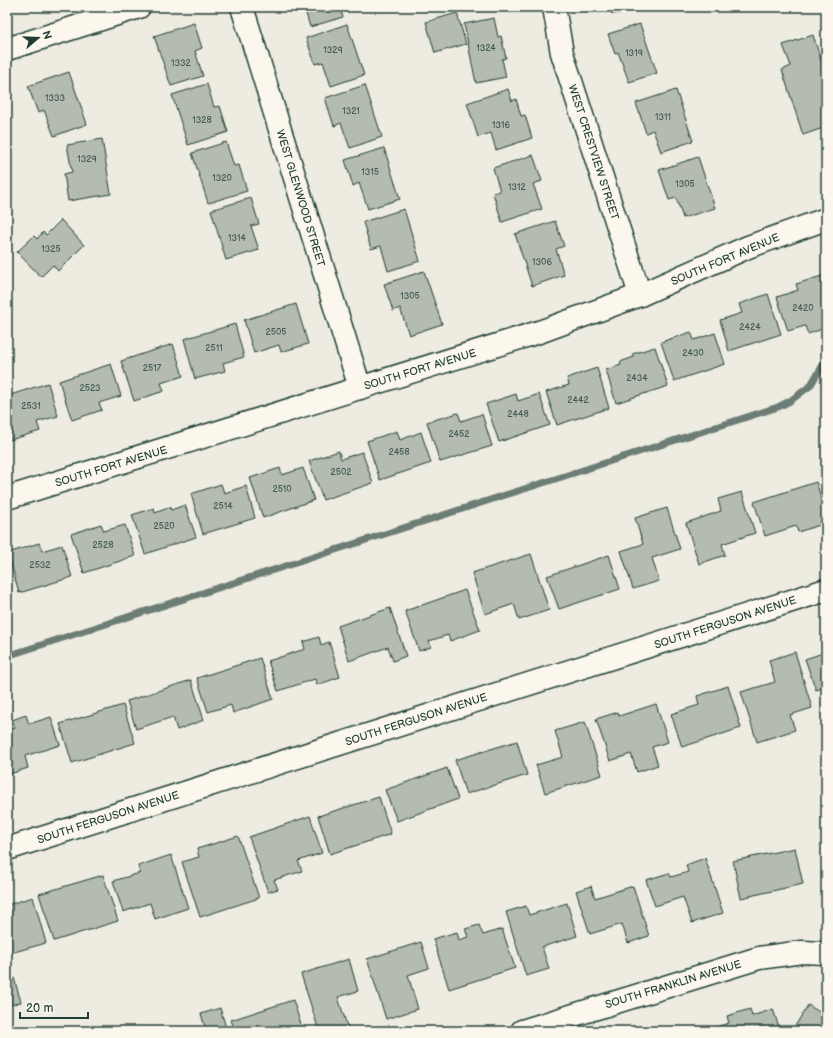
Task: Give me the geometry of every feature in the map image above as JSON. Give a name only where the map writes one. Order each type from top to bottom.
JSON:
[{"type":"street","points":[[7,49],[139,7]]},
{"type":"street","name":"WEST GLENWOOD STREET","points":[[242,7],[360,388]]},
{"type":"street","name":"WEST CRESTVIEW STREET","points":[[554,7],[562,53],[640,295]]},
{"type":"street","name":"SOUTH FORT AVENUE","points":[[7,498],[542,331],[640,295],[748,247],[826,219]]},
{"type":"street","name":"SOUTH FERGUSON AVENUE","points":[[7,849],[826,590]]},
{"type":"street","name":"SOUTH FRANKLIN AVENUE","points":[[522,1031],[759,958],[802,952],[826,953]]},
{"type":"building","points":[[304,7],[339,7],[343,17],[310,27]]},
{"type":"building","points":[[611,7],[643,7],[643,10],[612,14]]},
{"type":"building","points":[[457,13],[466,44],[435,53],[426,22]]},
{"type":"building","points":[[494,18],[498,37],[501,36],[506,58],[502,59],[506,77],[476,83],[464,24]]},
{"type":"building","points":[[194,23],[202,48],[195,51],[203,76],[171,86],[154,36]]},
{"type":"building","points":[[347,24],[364,75],[331,86],[323,62],[315,64],[306,38]]},
{"type":"building","points":[[640,24],[657,73],[629,82],[618,52],[615,54],[608,34]]},
{"type":"building","points":[[813,35],[826,76],[826,127],[803,135],[782,70],[791,66],[783,45]]},
{"type":"building","points":[[69,72],[87,124],[54,136],[44,110],[38,113],[28,86]]},
{"type":"building","points":[[207,84],[214,107],[220,106],[228,132],[188,145],[172,95]]},
{"type":"building","points":[[365,85],[382,137],[350,148],[341,123],[334,126],[325,98]]},
{"type":"building","points":[[508,89],[512,101],[516,99],[521,116],[525,115],[532,138],[496,150],[491,133],[478,137],[467,103]]},
{"type":"building","points":[[676,90],[693,141],[661,152],[653,130],[646,133],[636,103]]},
{"type":"building","points":[[102,139],[111,194],[68,201],[64,174],[72,172],[67,145]]},
{"type":"building","points":[[226,142],[234,166],[239,165],[247,191],[208,203],[192,153]]},
{"type":"building","points":[[384,148],[400,199],[368,209],[359,183],[353,186],[345,160]]},
{"type":"building","points":[[533,155],[542,181],[533,184],[542,209],[502,222],[493,193],[500,191],[493,168]]},
{"type":"building","points":[[698,157],[715,208],[683,218],[676,198],[669,200],[659,170]]},
{"type":"building","points":[[251,198],[259,224],[251,226],[259,250],[226,260],[211,210]]},
{"type":"building","points":[[404,209],[420,261],[388,271],[381,246],[371,249],[363,222]]},
{"type":"building","points":[[61,220],[84,245],[58,271],[53,265],[41,277],[17,252],[34,236],[37,239],[43,232],[46,235]]},
{"type":"building","points":[[555,221],[564,246],[556,249],[564,275],[532,286],[515,234]]},
{"type":"building","points":[[424,271],[442,324],[409,335],[400,308],[393,311],[384,284]]},
{"type":"building","points":[[825,275],[826,319],[823,320],[825,328],[808,334],[805,326],[788,331],[777,297],[798,290],[796,284]]},
{"type":"building","points":[[768,294],[781,334],[729,351],[720,320],[742,313],[739,304]]},
{"type":"building","points":[[296,304],[308,344],[281,352],[279,345],[254,353],[244,320]]},
{"type":"building","points":[[235,324],[244,357],[223,363],[225,371],[195,379],[184,339]]},
{"type":"building","points":[[691,332],[694,340],[715,333],[725,364],[674,381],[661,342]]},
{"type":"building","points":[[173,344],[183,376],[161,383],[164,391],[134,401],[121,361]]},
{"type":"building","points":[[655,347],[668,386],[616,403],[606,370],[621,365],[620,362],[634,357],[632,354]]},
{"type":"building","points":[[111,364],[121,396],[99,403],[102,410],[72,420],[59,381]]},
{"type":"building","points":[[597,368],[609,408],[557,425],[546,392],[569,385],[567,378]]},
{"type":"building","points":[[48,383],[58,416],[37,422],[40,431],[10,440],[7,429],[7,396]]},
{"type":"building","points":[[516,394],[518,401],[539,394],[550,425],[499,442],[486,404]]},
{"type":"building","points":[[458,413],[461,421],[482,414],[492,446],[440,462],[427,422]]},
{"type":"building","points":[[397,431],[400,440],[421,432],[431,463],[380,480],[367,441]]},
{"type":"building","points":[[339,451],[341,459],[362,452],[373,483],[323,500],[309,461]]},
{"type":"building","points":[[280,468],[282,475],[303,468],[314,500],[263,518],[250,478]]},
{"type":"building","points":[[816,482],[826,513],[826,523],[798,532],[796,526],[765,536],[754,502]]},
{"type":"building","points":[[221,484],[224,493],[246,486],[255,518],[203,534],[191,494]]},
{"type":"building","points":[[742,492],[755,533],[722,544],[725,555],[699,564],[686,523],[721,511],[718,499]]},
{"type":"building","points":[[185,505],[196,537],[145,554],[132,515],[154,508],[155,513],[170,507],[171,510]]},
{"type":"building","points":[[667,508],[680,549],[652,558],[659,581],[633,589],[621,551],[643,544],[635,518]]},
{"type":"building","points":[[101,524],[104,531],[125,525],[135,556],[84,573],[71,534]]},
{"type":"building","points":[[39,543],[42,551],[62,545],[72,577],[19,593],[8,553]]},
{"type":"building","points":[[531,554],[549,610],[519,620],[514,604],[485,614],[472,573]]},
{"type":"building","points":[[609,555],[620,589],[559,609],[547,576]]},
{"type":"building","points":[[465,590],[480,630],[450,641],[448,635],[429,641],[431,647],[419,651],[405,611]]},
{"type":"building","points":[[390,608],[406,656],[393,661],[388,647],[349,661],[338,626]]},
{"type":"building","points":[[319,637],[321,645],[329,642],[340,677],[317,685],[315,679],[278,691],[268,661],[305,649],[303,642]]},
{"type":"building","points":[[795,652],[812,708],[790,715],[795,730],[757,742],[741,692],[775,682],[769,660]]},
{"type":"building","points":[[826,652],[826,687],[816,690],[805,659]]},
{"type":"building","points":[[260,658],[273,699],[233,713],[231,705],[208,712],[197,678]]},
{"type":"building","points":[[191,680],[204,720],[177,730],[173,717],[136,729],[127,701]]},
{"type":"building","points":[[728,686],[741,728],[682,747],[671,714],[699,705],[697,696]]},
{"type":"building","points":[[656,704],[668,742],[652,747],[658,765],[637,772],[631,754],[610,761],[596,719],[618,712],[619,716]]},
{"type":"building","points":[[123,705],[135,743],[72,763],[60,724]]},
{"type":"building","points":[[26,715],[29,724],[51,717],[60,745],[25,756],[28,768],[7,775],[7,730],[15,728],[12,720]]},
{"type":"building","points":[[585,722],[602,775],[545,793],[536,765],[563,757],[555,731]]},
{"type":"building","points":[[517,741],[527,775],[466,794],[455,760]]},
{"type":"building","points":[[447,768],[458,799],[397,821],[385,790]]},
{"type":"building","points":[[379,797],[391,834],[330,854],[318,816]]},
{"type":"building","points":[[310,816],[322,853],[298,861],[302,871],[274,880],[278,889],[268,892],[249,837]]},
{"type":"building","points":[[238,836],[259,898],[200,917],[182,862],[199,857],[197,849]]},
{"type":"building","points":[[795,848],[803,884],[741,898],[733,861]]},
{"type":"building","points":[[171,855],[188,908],[155,919],[150,903],[123,912],[113,881],[140,873],[138,866]]},
{"type":"building","points":[[705,858],[723,913],[692,923],[683,897],[655,906],[646,880],[669,873],[671,877],[688,872],[686,865]]},
{"type":"building","points":[[103,875],[118,921],[54,941],[39,894]]},
{"type":"building","points":[[591,886],[595,898],[633,886],[649,936],[628,943],[622,924],[590,934],[576,891]]},
{"type":"building","points":[[33,897],[46,943],[7,954],[7,914],[9,913],[7,905]]},
{"type":"building","points":[[567,903],[577,936],[542,947],[549,969],[526,976],[506,912],[526,906],[529,915]]},
{"type":"building","points":[[479,925],[483,935],[502,929],[515,968],[449,989],[433,939],[457,932],[459,940],[468,937],[465,929]]},
{"type":"building","points":[[421,942],[429,968],[408,975],[418,1009],[386,1019],[367,959]]},
{"type":"building","points":[[349,959],[358,991],[338,997],[348,1029],[343,1031],[319,1031],[301,974]]},
{"type":"building","points":[[14,978],[21,1002],[7,1006],[7,980]]},
{"type":"building","points":[[293,1000],[303,1031],[235,1031],[231,1020]]},
{"type":"building","points":[[808,1005],[826,1016],[826,1031],[792,1031]]},
{"type":"building","points":[[220,1008],[227,1031],[201,1031],[206,1030],[201,1014]]},
{"type":"building","points":[[750,1009],[752,1016],[773,1009],[780,1031],[713,1031],[713,1028],[729,1023],[727,1016]]},
{"type":"waterway","points":[[7,656],[778,407],[790,401],[810,386],[826,360]]}]
